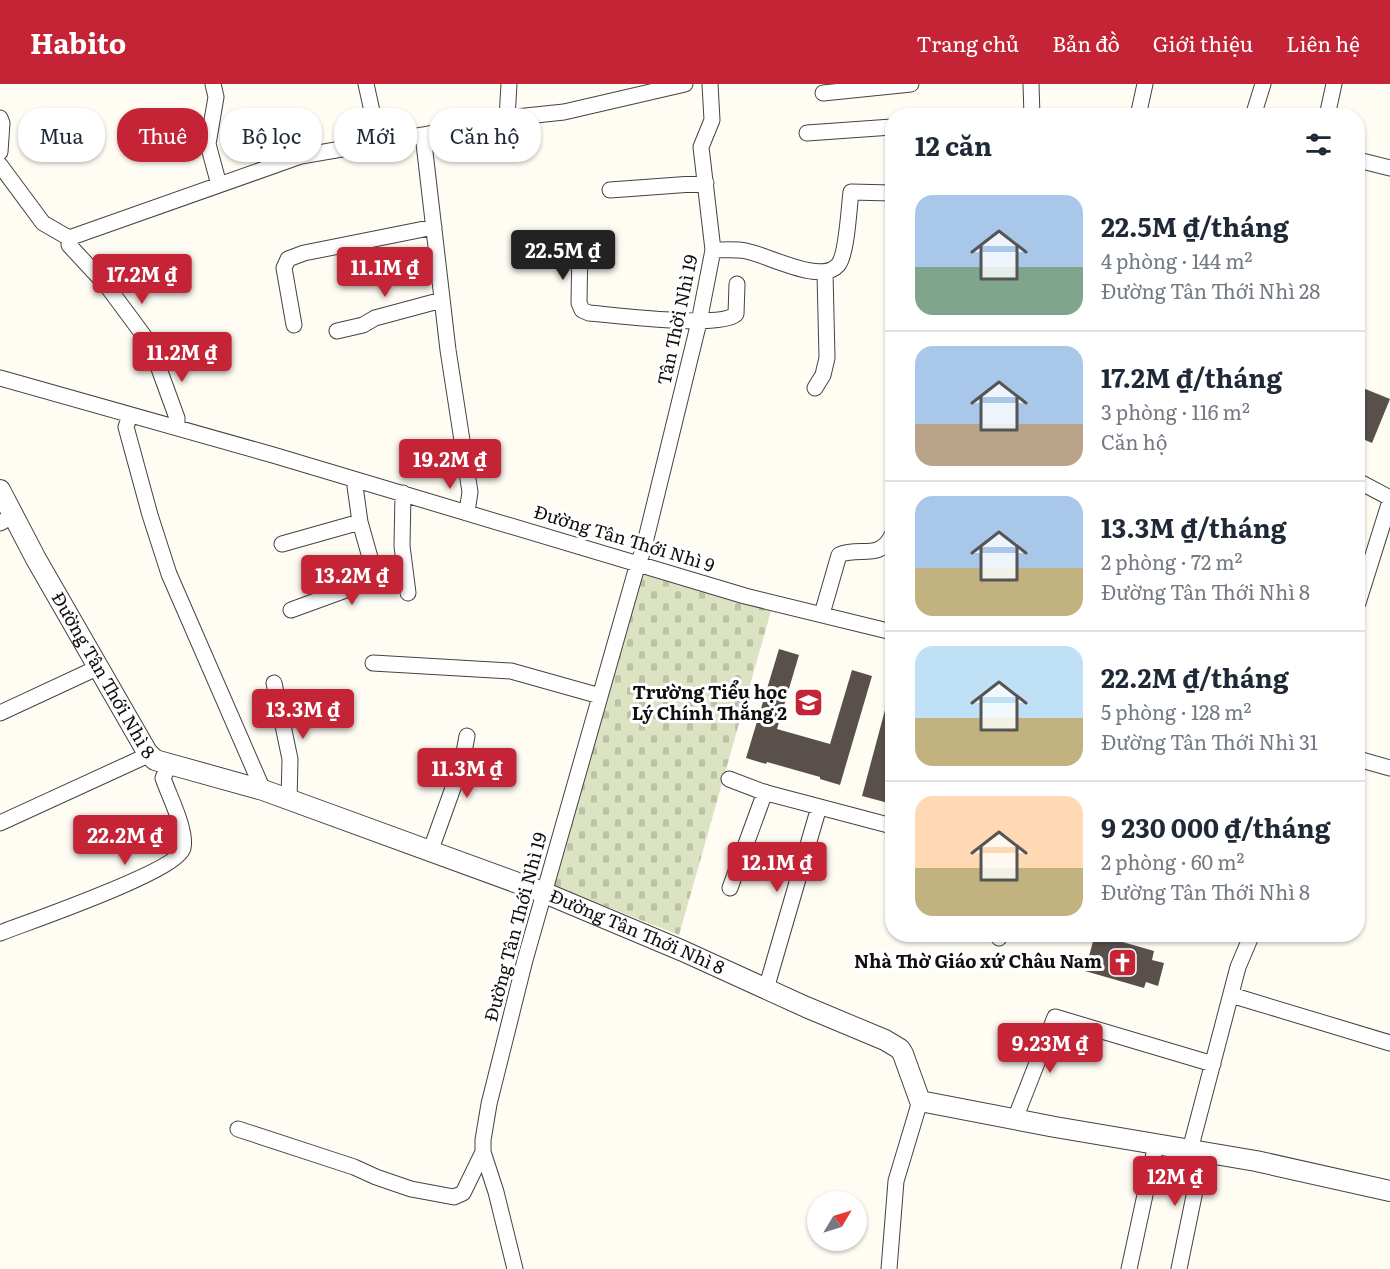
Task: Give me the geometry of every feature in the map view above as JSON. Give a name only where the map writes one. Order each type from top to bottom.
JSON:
[{"type":"street","points":[[213,84],[216,97],[208,144],[219,185]]},
{"type":"street","points":[[366,84],[371,108]]},
{"type":"street","points":[[508,108],[509,84]]},
{"type":"street","points":[[541,114],[564,112],[685,84]]},
{"type":"street","name":"Tân Thời Nhì 19","points":[[638,562],[643,551],[699,322],[713,250],[701,147],[712,120],[710,84]]},
{"type":"street","points":[[823,93],[911,84]]},
{"type":"street","points":[[1031,84],[1032,108]]},
{"type":"street","points":[[1140,108],[1145,84]]},
{"type":"street","points":[[1256,108],[1263,84]]},
{"type":"street","points":[[1329,108],[1334,84]]},
{"type":"street","points":[[0,118],[2,123],[0,152]]},
{"type":"street","points":[[807,133],[885,127]]},
{"type":"street","points":[[417,136],[429,134]]},
{"type":"street","points":[[423,135],[442,300],[470,492],[467,512]]},
{"type":"street","points":[[0,165],[43,223],[69,238],[301,156],[334,150]]},
{"type":"street","points":[[1365,162],[1390,168]]},
{"type":"street","points":[[610,190],[706,183]]},
{"type":"street","points":[[713,250],[746,250],[805,270],[825,273],[838,265],[843,255],[851,192],[885,193]]},
{"type":"street","points":[[294,325],[284,268],[288,259],[304,253],[434,227]]},
{"type":"street","points":[[69,238],[69,245],[107,286],[150,344],[177,417],[177,428]]},
{"type":"street","points":[[580,245],[579,303],[582,310],[589,313],[699,322],[734,316],[736,314],[737,284]]},
{"type":"street","points":[[815,388],[823,375],[827,358],[825,273]]},
{"type":"street","points":[[337,331],[363,326],[375,318],[442,300]]},
{"type":"street","name":"Đường Tân Thới Nhì 9","points":[[0,378],[403,493],[638,562],[744,596],[885,630]]},
{"type":"street","points":[[130,415],[126,427],[169,574],[263,790]]},
{"type":"street","points":[[291,610],[371,579],[373,568],[360,522],[354,479]]},
{"type":"street","points":[[1365,485],[1390,500],[1365,580]]},
{"type":"street","name":"Đường Tân Thới Nhì 8","points":[[0,490],[7,520],[36,559],[147,753],[155,760],[263,790],[546,893],[885,1040],[900,1049],[909,1066],[914,1088],[920,1101]]},
{"type":"street","points":[[403,493],[403,555],[408,593]]},
{"type":"street","points":[[282,544],[360,522]]},
{"type":"street","points":[[822,614],[839,555],[847,551],[874,552],[885,546]]},
{"type":"street","name":"Đường Tân Thới Nhì 19","points":[[514,1269],[496,1192],[483,1152],[489,1104],[525,960],[546,893],[638,562]]},
{"type":"street","points":[[373,663],[511,671],[600,696]]},
{"type":"street","points":[[0,713],[99,668]]},
{"type":"street","points":[[274,682],[290,759],[289,801]]},
{"type":"street","points":[[430,852],[462,763],[467,736]]},
{"type":"street","points":[[0,823],[144,757],[147,753]]},
{"type":"street","points":[[1365,761],[1390,768]]},
{"type":"street","points":[[0,933],[147,876],[182,853],[183,833],[163,778],[170,764]]},
{"type":"street","points":[[729,779],[765,792],[885,824]]},
{"type":"street","points":[[730,888],[765,792]]},
{"type":"street","points":[[766,989],[819,807]]},
{"type":"street","points":[[1179,1269],[1213,1064],[1238,967],[1249,942]]},
{"type":"street","points":[[1231,995],[1390,1043]]},
{"type":"street","points":[[1015,1119],[1055,1017],[1213,1064]]},
{"type":"street","points":[[889,1269],[896,1181],[920,1101],[1311,1172],[1390,1191]]},
{"type":"street","points":[[238,1129],[354,1167],[411,1189],[454,1197],[463,1193],[483,1152]]},
{"type":"street","points":[[1130,1269],[1156,1144]]},
{"type":"green space","points":[[637,569],[771,611],[679,935],[554,886]]},
{"type":"building","points":[[1365,389],[1390,399],[1372,443],[1365,440]]},
{"type":"building","points":[[779,649],[799,655],[777,729],[830,744],[852,670],[872,676],[840,785],[820,779],[820,777],[746,758]]},
{"type":"building","points":[[885,710],[885,802],[862,796]]},
{"type":"building","name":"Nhà Thờ Giáo xứ Châu Nam","points":[[1093,942],[1123,942],[1154,951],[1152,960],[1164,963],[1158,986],[1146,982],[1144,988],[1085,971]]},
{"type":"place","name":"Trường Tiểu học Lý Chính Thắng 2","points":[[808,703]]},
{"type":"place","name":"Nhà Thờ Giáo xứ Châu Nam","points":[[1123,962]]}]
